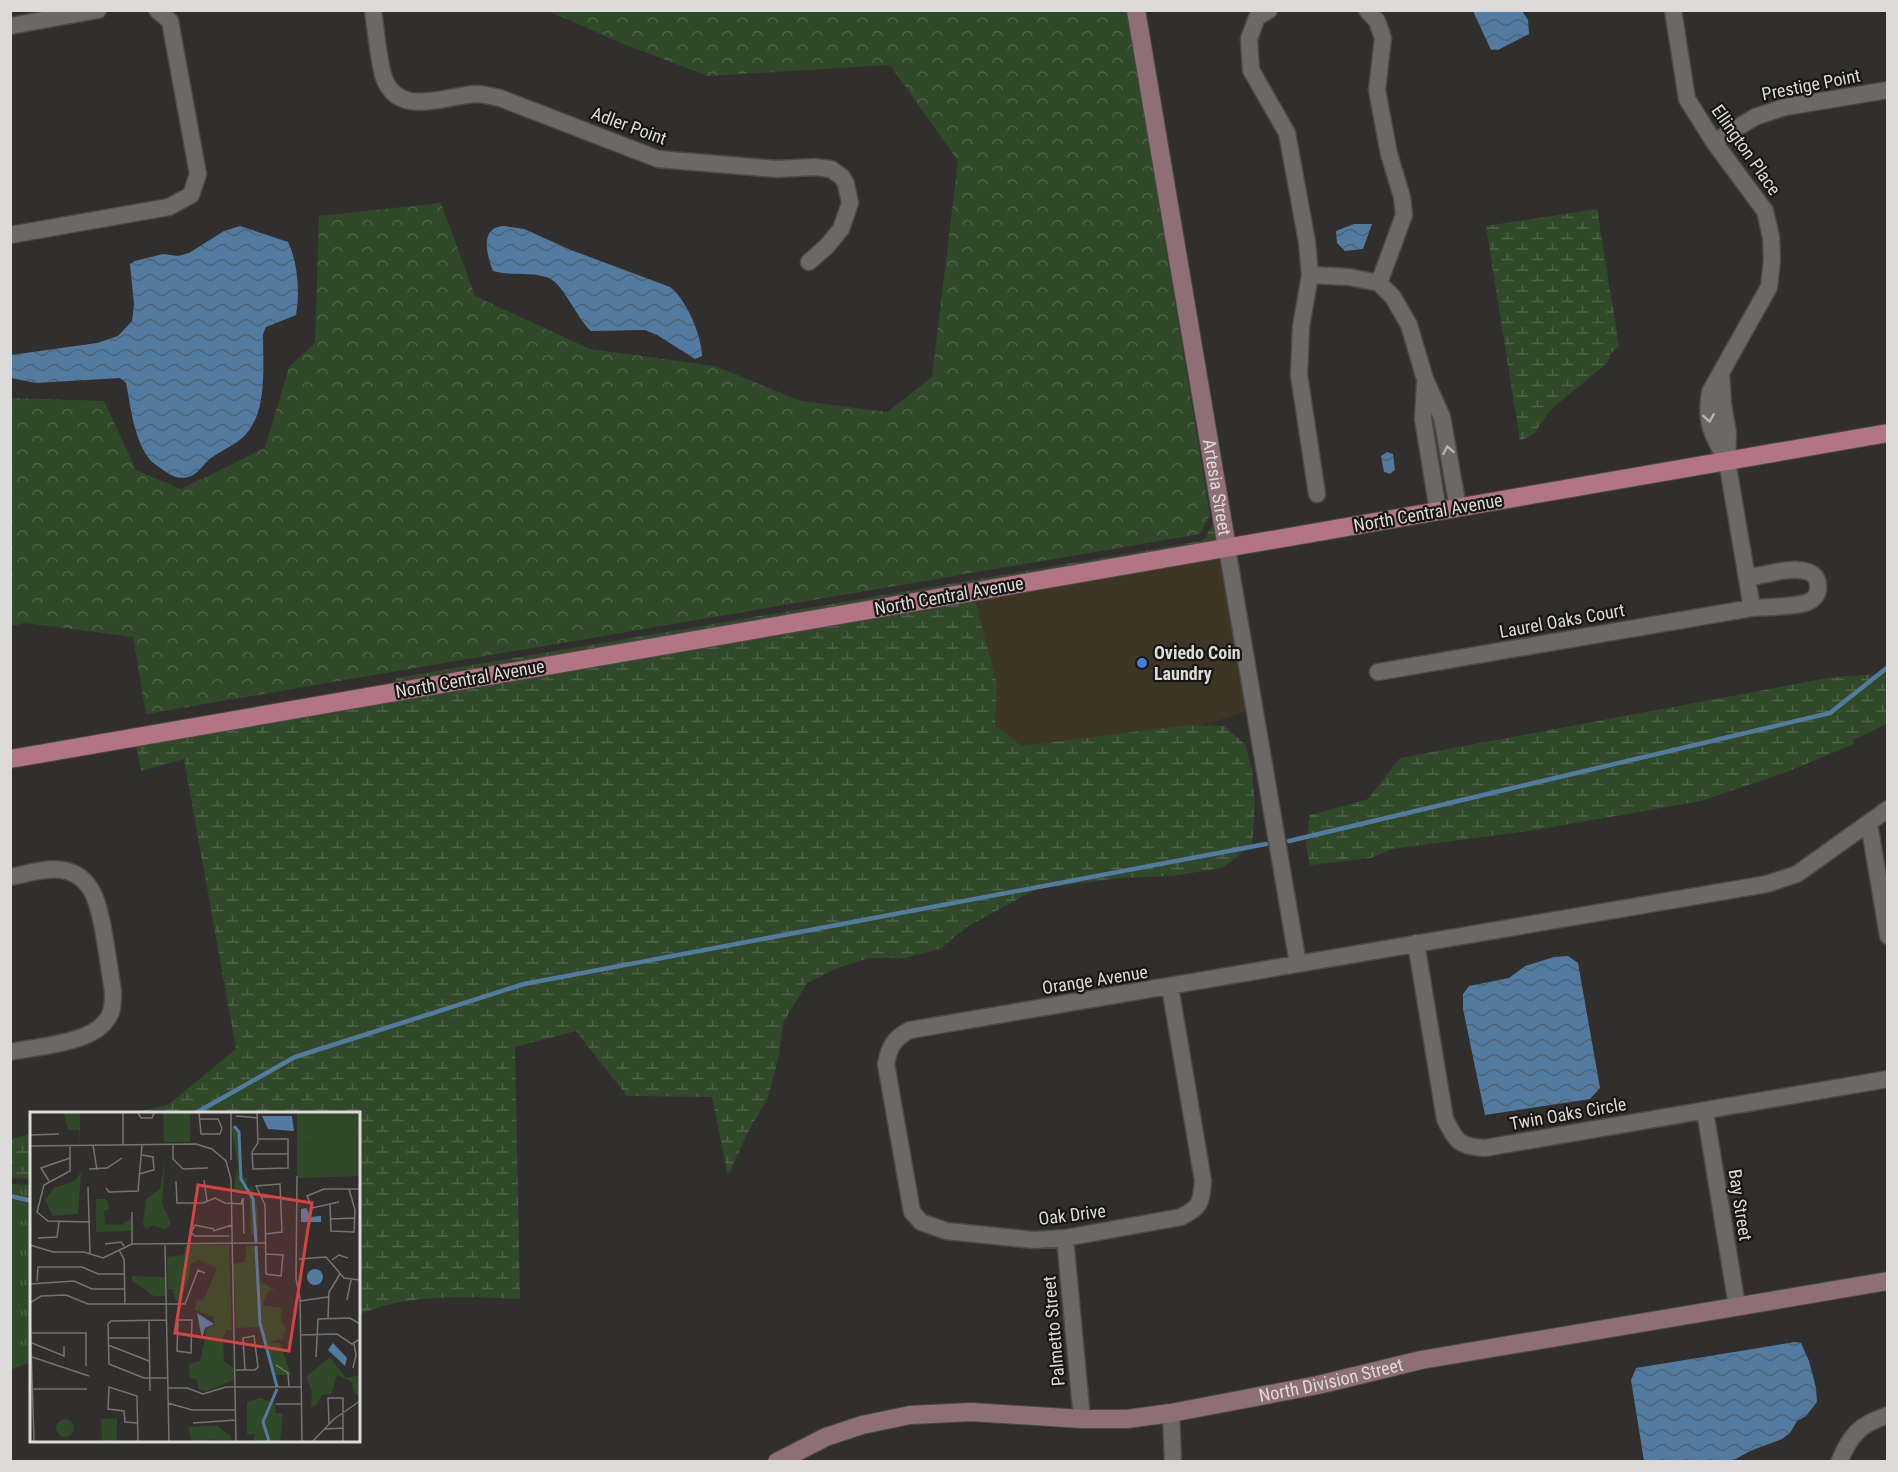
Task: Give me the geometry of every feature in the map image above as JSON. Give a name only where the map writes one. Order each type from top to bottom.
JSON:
[{"type":"main road","name":"North Central Avenue","points":[[10,759],[1887,433]]},
{"type":"street","points":[[10,26],[98,10]]},
{"type":"street","points":[[10,235],[169,207],[191,195],[198,174],[170,21],[157,10]]},
{"type":"street","name":"Adler Point","points":[[373,10],[384,76],[393,92],[407,100],[425,103],[478,94],[500,98],[658,159],[777,169],[822,167],[836,171],[846,184],[850,203],[848,212],[841,228],[827,246],[809,262]]},
{"type":"street","name":"Artesia Street","points":[[1136,10],[1298,964]]},
{"type":"street","points":[[1269,10],[1257,17],[1249,39],[1251,70],[1287,133],[1307,242],[1310,275],[1300,327],[1299,375],[1317,494]]},
{"type":"street","points":[[1367,10],[1377,21],[1383,38],[1377,90],[1404,215],[1379,283]]},
{"type":"street","name":"Ellington Place","points":[[1673,10],[1687,99],[1714,142],[1765,211],[1771,237],[1772,260],[1769,287],[1721,374],[1728,433],[1727,461]]},
{"type":"street","name":"Prestige Point","points":[[1714,142],[1755,117],[1785,107],[1887,90]]},
{"type":"street","points":[[1310,275],[1349,277],[1379,283],[1393,297],[1409,325],[1425,379],[1442,417],[1458,508]]},
{"type":"street","points":[[1425,379],[1423,419],[1438,511]]},
{"type":"street","points":[[1727,461],[1752,608]]},
{"type":"street","name":"Laurel Oaks Court","points":[[1378,672],[1752,608],[1806,604],[1815,598],[1818,589],[1817,579],[1810,572],[1798,569],[1748,578]]},
{"type":"street","points":[[1298,964],[1784,879],[1797,874],[1887,808]]},
{"type":"street","points":[[1869,823],[1887,936]]},
{"type":"street","points":[[10,877],[45,870],[62,870],[79,877],[90,887],[99,905],[113,991],[113,1005],[106,1021],[95,1031],[79,1038],[10,1052]]},
{"type":"street","name":"Twin Oaks Circle","points":[[1416,943],[1445,1119],[1456,1140],[1468,1147],[1485,1148],[1887,1080]]},
{"type":"street","name":"Orange Avenue","points":[[899,1035],[926,1027],[1298,964]]},
{"type":"street","name":"Oak Drive","points":[[899,1035],[888,1051],[886,1064],[912,1212],[921,1222],[946,1231],[1034,1240],[1065,1238],[1181,1217],[1195,1210],[1201,1198],[1203,1181],[1170,987]]},
{"type":"street","name":"Bay Street","points":[[1705,1111],[1737,1306]]},
{"type":"street","name":"Palmetto Street","points":[[1065,1238],[1082,1419]]},
{"type":"street","name":"North Division Street","points":[[777,1461],[826,1437],[862,1425],[910,1415],[971,1412],[1082,1419],[1127,1419],[1171,1413],[1318,1385],[1421,1360],[1887,1281]]},
{"type":"street","points":[[1171,1413],[1173,1461]]},
{"type":"street","points":[[1839,1461],[1848,1441],[1868,1422],[1887,1415]]},
{"type":"shaded area","points":[[1221,556],[1247,711],[1199,726],[1022,746],[995,727],[997,684],[975,599]]},
{"type":"green space","points":[[548,11],[1127,11],[1210,515],[1200,534],[146,714],[133,637],[26,623],[11,626],[11,398],[104,401],[136,470],[181,489],[265,448],[289,367],[315,343],[319,216],[441,203],[475,296],[590,349],[715,366],[801,401],[887,412],[932,377],[958,161],[890,65],[708,76],[626,45]]},
{"type":"green space","points":[[1597,209],[1619,346],[1610,354],[1604,366],[1550,410],[1534,434],[1520,441],[1486,226]]},
{"type":"green space","points":[[1214,521],[1218,542],[395,685],[396,678],[1201,541],[1206,537]]},
{"type":"green space","points":[[975,599],[997,684],[995,726],[1022,746],[1190,725],[1224,726],[1245,744],[1252,770],[1255,808],[1252,845],[1222,868],[1172,876],[1119,878],[1036,889],[967,927],[940,949],[905,958],[869,958],[835,969],[807,983],[783,1023],[779,1056],[768,1097],[747,1134],[728,1176],[712,1097],[627,1096],[576,1031],[515,1047],[520,1299],[459,1297],[417,1300],[396,1303],[360,1315],[360,1112],[137,1112],[168,1105],[236,1049],[184,759],[141,771],[136,745]]},
{"type":"green space","points":[[1887,671],[1887,724],[1853,740],[1854,744],[1787,772],[1701,801],[1535,830],[1392,849],[1371,858],[1310,865],[1306,845],[1310,815],[1368,799],[1400,758],[1833,677],[1881,674]]},
{"type":"green space","points":[[30,1134],[30,1179],[11,1178],[11,1139]]},
{"type":"green space","points":[[11,1184],[30,1185],[30,1362],[11,1370]]},
{"type":"water","points":[[1473,11],[1522,11],[1528,20],[1529,34],[1498,50],[1491,50]]},
{"type":"water","points":[[1354,224],[1372,224],[1363,249],[1345,251],[1337,243],[1336,231]]},
{"type":"water","points":[[240,226],[288,242],[297,278],[296,315],[266,327],[263,334],[261,400],[259,411],[251,428],[236,443],[211,458],[191,476],[175,477],[151,461],[145,453],[137,434],[126,383],[120,378],[36,383],[11,378],[11,355],[97,343],[118,336],[132,321],[134,304],[130,264],[163,254],[178,256],[189,253],[224,231]]},
{"type":"water","points":[[503,226],[524,229],[571,250],[670,287],[682,300],[692,318],[702,356],[695,359],[645,330],[591,331],[564,292],[552,280],[540,276],[493,271],[487,250],[488,237],[495,228]]},
{"type":"water","points":[[1387,452],[1393,454],[1395,470],[1390,474],[1384,472],[1381,456]]},
{"type":"water","points":[[1568,956],[1578,963],[1600,1088],[1590,1099],[1485,1115],[1463,1009],[1463,994],[1469,986],[1509,978],[1525,966],[1554,957]]},
{"type":"water","points":[[1795,1342],[1801,1343],[1809,1361],[1817,1402],[1806,1416],[1797,1421],[1790,1433],[1782,1439],[1750,1451],[1732,1461],[1644,1461],[1631,1380],[1636,1368]]},
{"type":"waterway","points":[[1289,841],[1830,713],[1888,667]]},
{"type":"waterway","points":[[198,1112],[295,1057],[524,984],[1266,844]]},
{"type":"waterway","points":[[10,1196],[30,1201]]},
{"type":"place","name":"Oviedo Coin Laundry","points":[[1142,663]]}]
